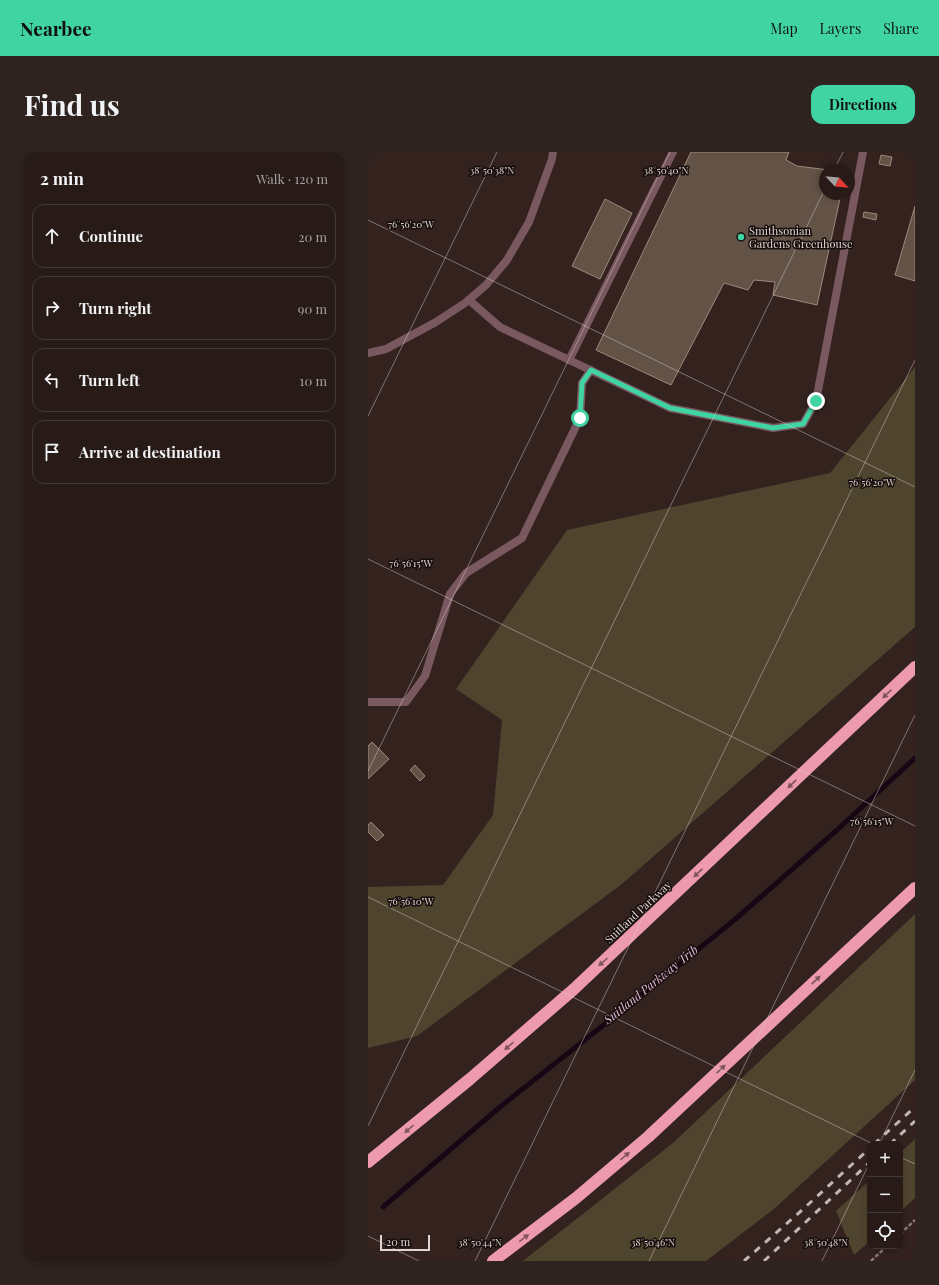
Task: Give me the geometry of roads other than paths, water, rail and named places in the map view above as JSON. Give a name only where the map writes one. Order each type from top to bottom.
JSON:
[{"type":"highway","name":"Suitland Parkway","points":[[368,1162],[470,1079],[585,979],[915,667]]},
{"type":"highway","points":[[493,1261],[576,1198],[648,1137],[915,888]]},
{"type":"lane","points":[[368,353],[386,349],[410,337],[469,300],[486,285],[507,260],[529,222],[552,159],[552,152]]},
{"type":"lane","points":[[569,360],[673,152]]},
{"type":"lane","points":[[469,300],[500,327],[670,408],[773,428],[803,424],[816,401],[863,152]]},
{"type":"lane","points":[[368,702],[406,702],[425,676],[450,594],[466,573],[522,538],[580,418],[582,383],[591,370]]},
{"type":"waterway","name":"Suitland Parkway Trib","points":[[383,1207],[500,1107],[738,917],[837,830],[915,758]]},
{"type":"railway","points":[[877,1141],[915,1107]]},
{"type":"railway","points":[[893,1141],[915,1121]]},
{"type":"railway","points":[[744,1261],[867,1151]]},
{"type":"railway","points":[[764,1261],[867,1165]]},
{"type":"place","name":"Smithsonian Gardens Greenhouse","points":[[741,237]]}]
